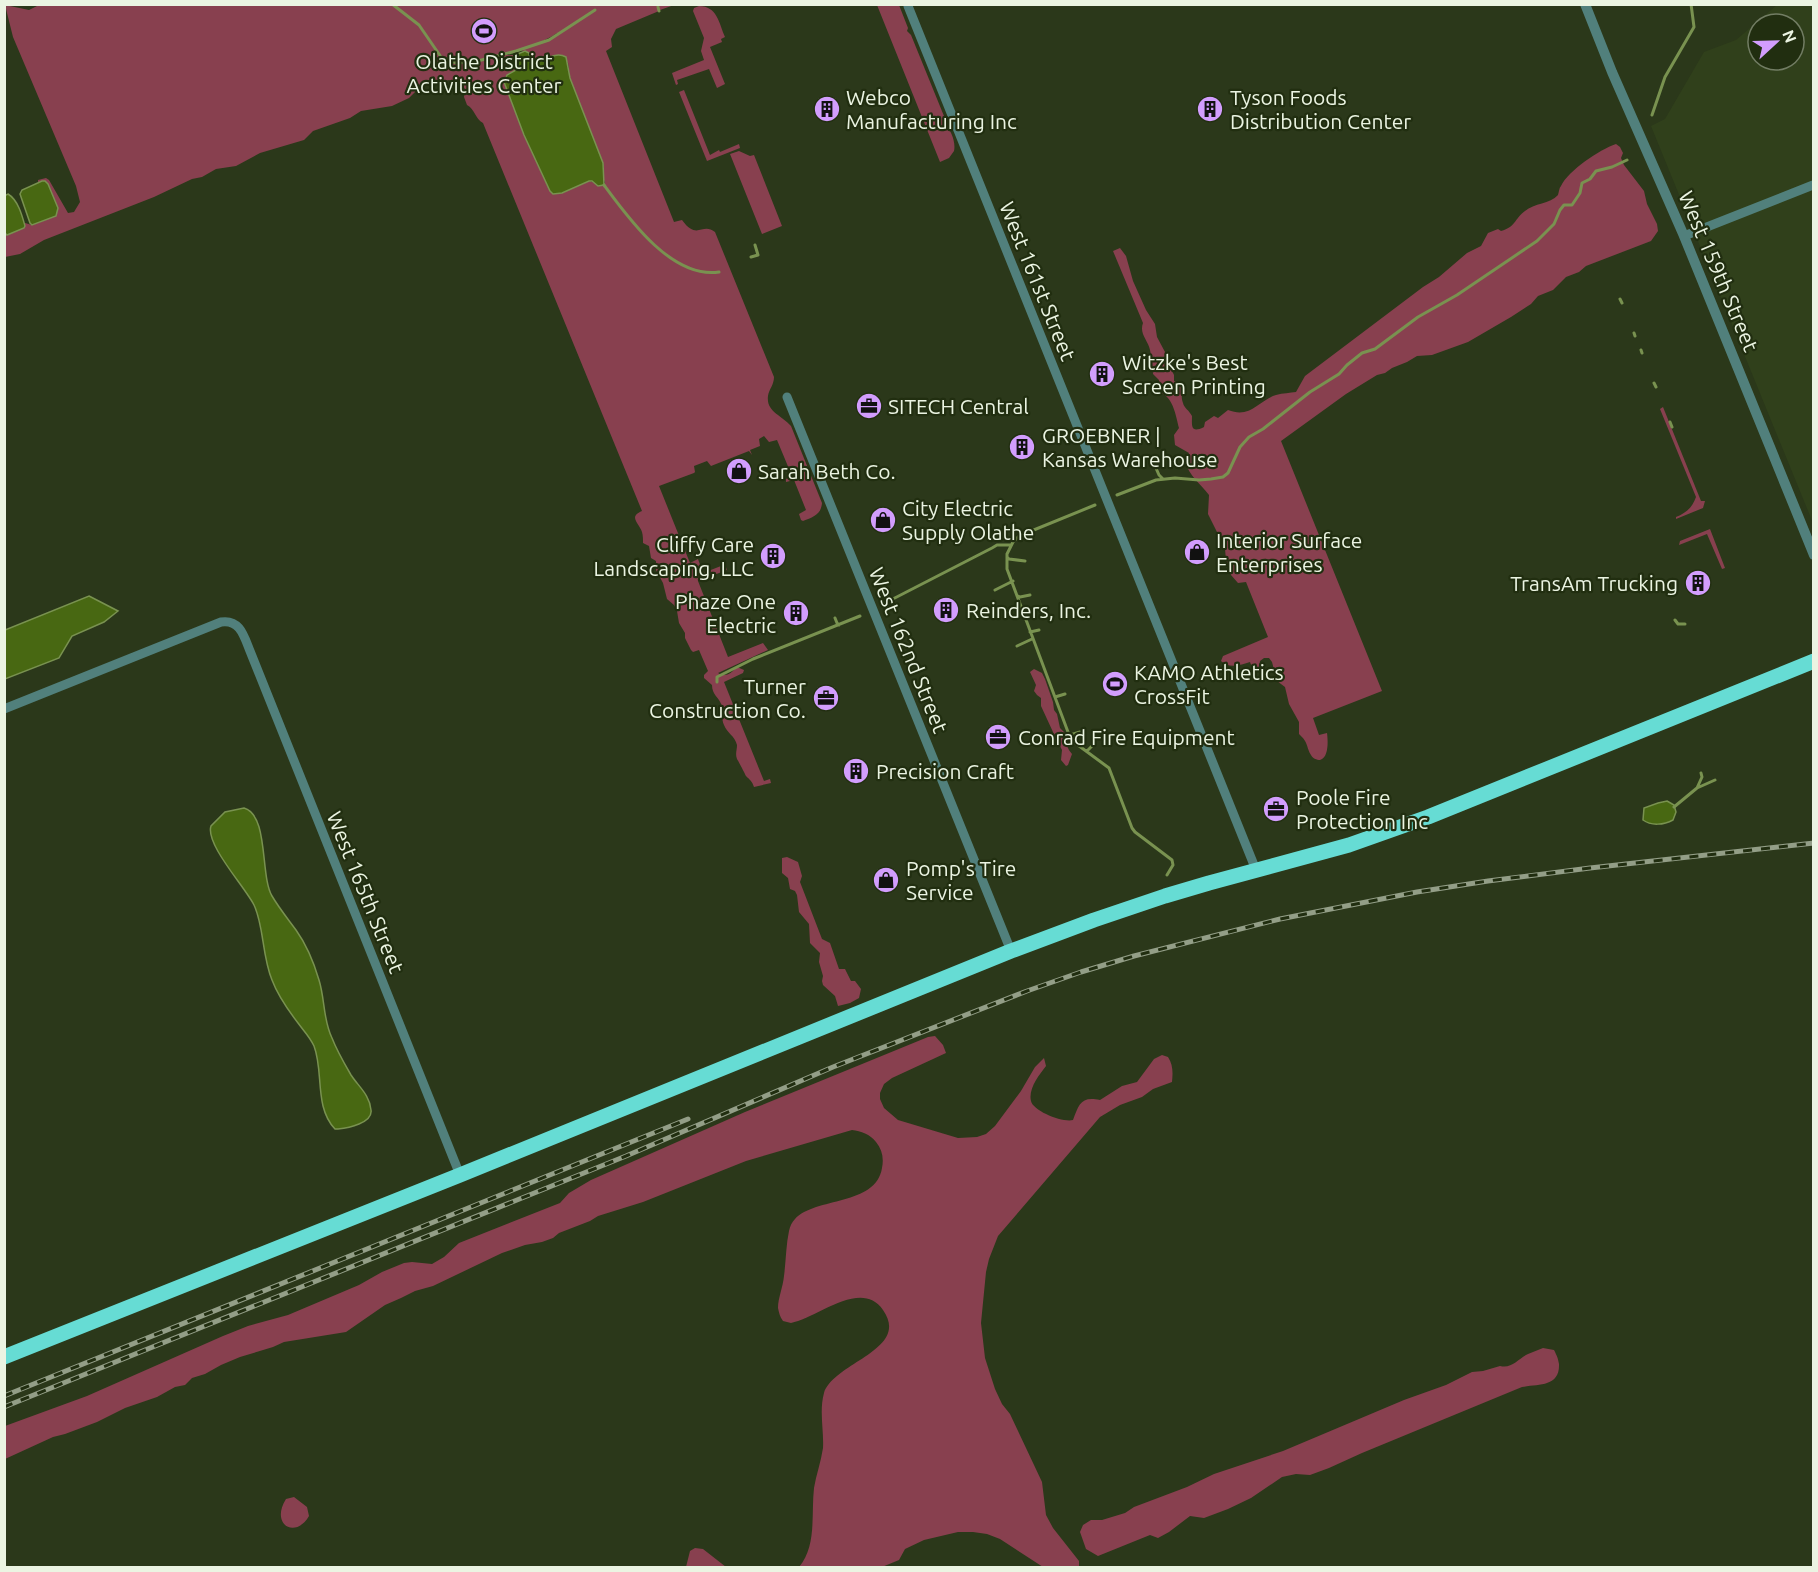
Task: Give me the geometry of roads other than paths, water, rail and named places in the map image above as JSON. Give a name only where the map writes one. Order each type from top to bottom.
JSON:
[{"type":"highway","points":[[4,1357],[1011,951],[1104,916],[1209,883],[1349,845],[1407,825],[1814,661]]},
{"type":"street","name":"West 159th Street","points":[[1585,4],[1616,83],[1684,236],[1814,555]]},
{"type":"street","name":"West 161st Street","points":[[908,6],[1256,870]]},
{"type":"street","points":[[1684,236],[1813,185]]},
{"type":"street","name":"West 162nd Street","points":[[787,397],[1011,951]]},
{"type":"street","name":"West 165th Street","points":[[4,709],[222,622],[229,621],[236,624],[243,633],[460,1175]]},
{"type":"waterway","points":[[392,4],[419,25],[441,57],[456,63],[474,62],[549,40],[595,10]]},
{"type":"waterway","points":[[1652,115],[1665,77],[1694,27],[1691,4]]},
{"type":"waterway","points":[[658,7],[659,11]]},
{"type":"waterway","points":[[1117,495],[1156,480],[1175,478],[1199,480],[1223,477],[1228,473],[1240,447],[1249,437],[1263,429],[1310,392],[1339,374],[1362,353],[1375,349],[1418,317],[1457,295],[1537,241],[1554,224],[1564,205],[1572,205],[1580,193],[1582,183],[1590,179],[1596,171],[1627,160]]},
{"type":"waterway","points":[[604,185],[639,229],[669,257],[702,272],[719,272]]},
{"type":"waterway","points":[[751,257],[758,255],[755,245]]},
{"type":"waterway","points":[[1620,299],[1622,303]]},
{"type":"waterway","points":[[1654,383],[1656,387]]},
{"type":"waterway","points":[[1670,422],[1672,427]]},
{"type":"waterway","points":[[1152,459],[1163,479]]},
{"type":"waterway","points":[[1095,505],[1019,536],[1007,554],[1007,569],[1071,740],[1109,768],[1132,828],[1172,860],[1173,865],[1167,875]]},
{"type":"waterway","points":[[887,602],[997,545],[1011,545]]},
{"type":"waterway","points":[[1007,557],[1025,561]]},
{"type":"waterway","points":[[995,590],[1013,581]]},
{"type":"waterway","points":[[1018,596],[1030,595]]},
{"type":"waterway","points":[[717,682],[717,677],[753,659],[860,616]]},
{"type":"waterway","points":[[835,618],[839,625]]},
{"type":"waterway","points":[[1675,620],[1678,624],[1685,624]]},
{"type":"waterway","points":[[1030,632],[1039,630]]},
{"type":"waterway","points":[[1017,646],[1032,639]]},
{"type":"waterway","points":[[1055,697],[1065,694]]},
{"type":"waterway","points":[[1070,735],[1080,732]]},
{"type":"waterway","points":[[1087,751],[1094,744]]},
{"type":"waterway","points":[[1697,788],[1702,777],[1701,773]]},
{"type":"waterway","points":[[1674,807],[1697,788],[1715,780]]},
{"type":"railway","points":[[4,1407],[626,1156],[833,1067],[1081,972],[1134,956],[1280,919],[1417,892],[1590,868],[1814,843]]},
{"type":"railway","points":[[4,1396],[688,1119]]},
{"type":"place","name":"Olathe District Activities Center","points":[[484,31]]},
{"type":"place","name":"Webco Manufacturing Inc","points":[[827,109]]},
{"type":"place","name":"Tyson Foods Distribution Center","points":[[1210,109]]},
{"type":"place","name":"Witzke's Best Screen Printing","points":[[1102,374]]},
{"type":"place","name":"SITECH Central","points":[[869,406]]},
{"type":"place","name":"GROEBNER | Kansas Warehouse","points":[[1022,447]]},
{"type":"place","name":"Sarah Beth Co.","points":[[739,471]]},
{"type":"place","name":"City Electric Supply Olathe","points":[[883,520]]},
{"type":"place","name":"Interior Surface Enterprises","points":[[1197,552]]},
{"type":"place","name":"Cliffy Care Landscaping, LLC","points":[[773,556]]},
{"type":"place","name":"TransAm Trucking","points":[[1698,583]]},
{"type":"place","name":"Reinders, Inc.","points":[[946,610]]},
{"type":"place","name":"Phaze One Electric","points":[[796,613]]},
{"type":"place","name":"KAMO Athletics CrossFit","points":[[1115,684]]},
{"type":"place","name":"Turner Construction Co.","points":[[826,698]]},
{"type":"place","name":"Conrad Fire Equipment","points":[[998,737]]},
{"type":"place","name":"Precision Craft","points":[[856,771]]},
{"type":"place","name":"Poole Fire Protection Inc","points":[[1276,809]]},
{"type":"place","name":"Pomp's Tire Service","points":[[886,880]]}]
